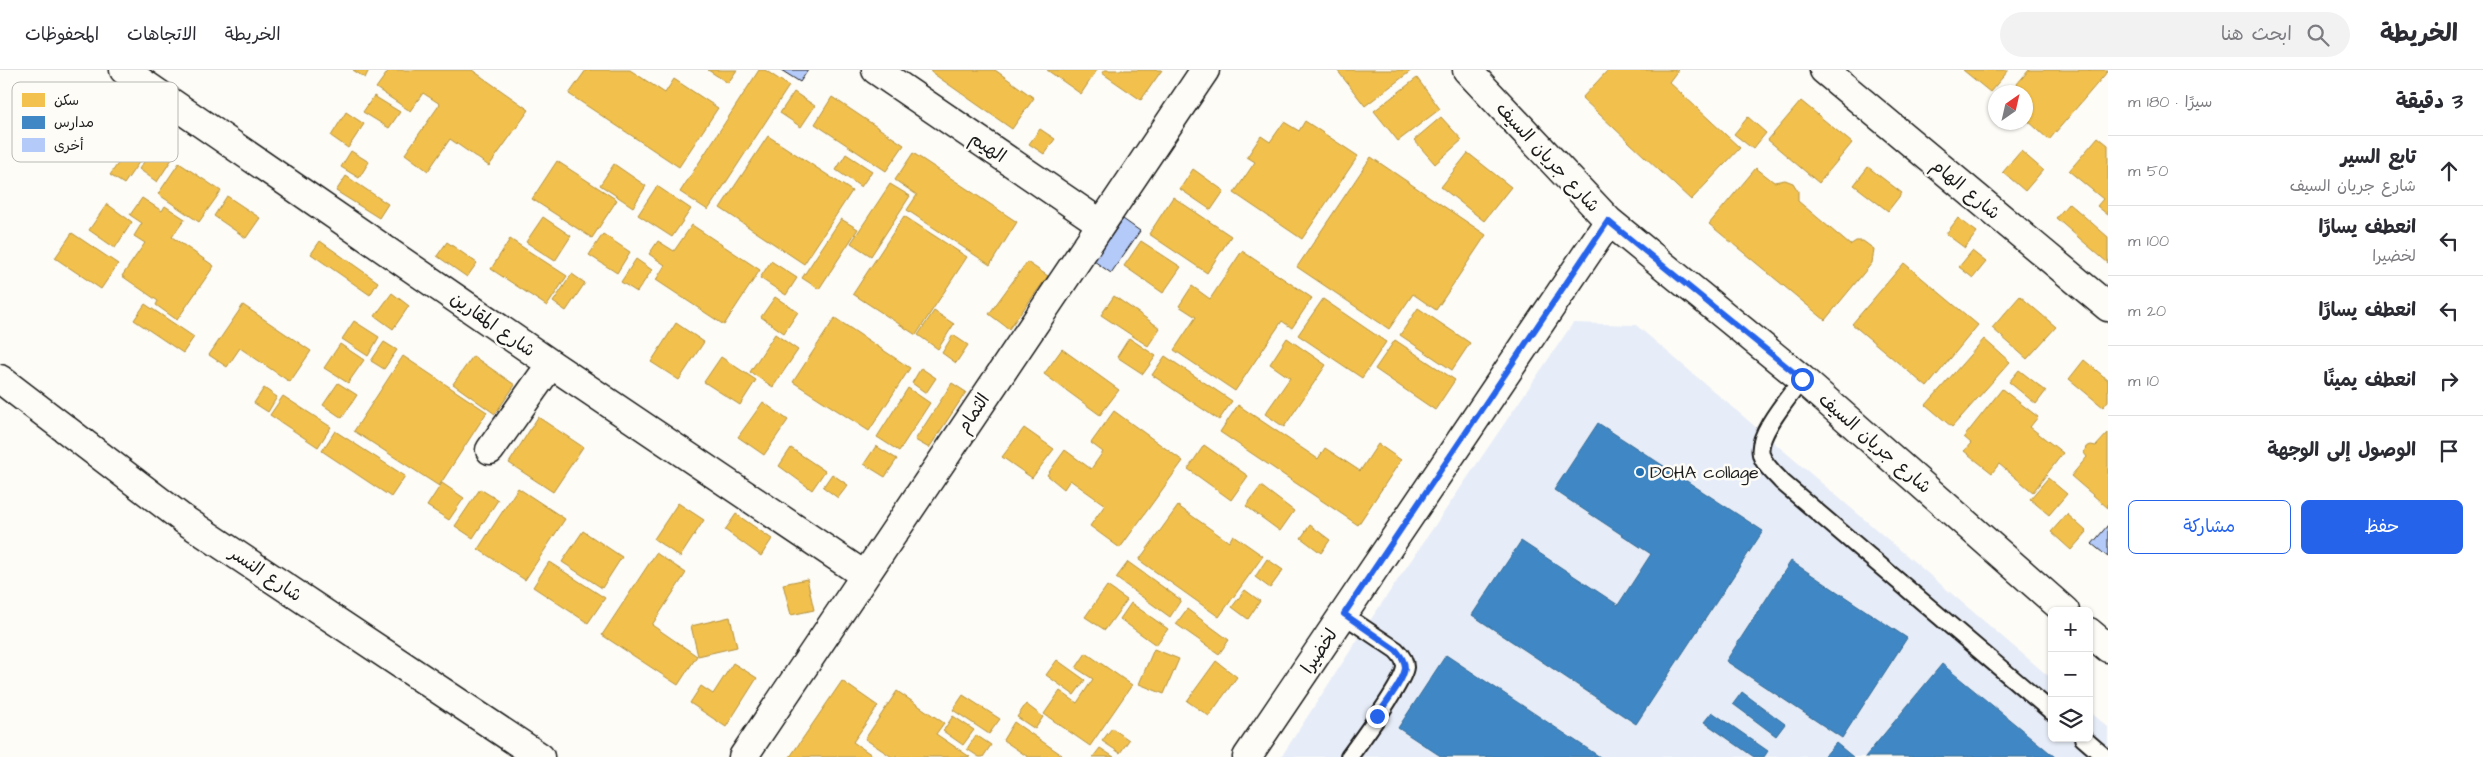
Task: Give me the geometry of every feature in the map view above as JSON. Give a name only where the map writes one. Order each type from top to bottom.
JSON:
[{"type":"street","name":"شارع المقارين","points":[[124,70],[141,82]]},
{"type":"street","name":"الهيم","points":[[876,70],[1100,223]]},
{"type":"street","name":"الثمام","points":[[743,757],[1100,223],[1205,70]]},
{"type":"street","name":"شارع جريان السيف","points":[[1467,70],[1608,221],[1802,379],[2060,607]]},
{"type":"street","name":"شارع الهام","points":[[1824,70],[2108,307]]},
{"type":"street","name":"شارع المقارين","points":[[178,107],[551,364],[864,575]]},
{"type":"street","name":"لخضيرا","points":[[1247,757],[1608,221]]},
{"type":"street","points":[[490,450],[551,364]]},
{"type":"street","name":"شارع النسر","points":[[0,379],[183,519],[540,757]]},
{"type":"street","points":[[2093,635],[2108,648]]},
{"type":"lane","points":[[1802,379],[1772,420],[1761,441],[1761,454],[1768,466],[1782,482],[2048,709]]},
{"type":"lane","points":[[1344,614],[1396,650],[1403,658],[1405,668],[1377,716],[1349,757]]},
{"type":"lane","points":[[2088,742],[2105,757]]},
{"type":"shaded area","name":"DOHA collage","points":[[1573,323],[1636,325],[2048,676],[2048,742],[2093,742],[2093,714],[2108,727],[2108,757],[1281,757],[1371,619]]},
{"type":"building: سكن","points":[[353,70],[369,70],[365,78]]},
{"type":"building: سكن","points":[[389,70],[472,70],[529,110],[489,166],[450,139],[428,171],[405,154],[440,104],[423,93],[410,111],[376,88]]},
{"type":"building: سكن","points":[[586,70],[630,70],[665,93],[674,79],[718,108],[679,167],[569,94]]},
{"type":"building: سكن","points":[[708,70],[737,70],[728,83]]},
{"type":"building: سكن","points":[[759,70],[765,70],[789,86],[708,210],[680,192]]},
{"type":"building: سكن","points":[[933,70],[995,70],[1034,98],[1012,129],[931,72]]},
{"type":"building: سكن","points":[[1047,70],[1097,70],[1081,94]]},
{"type":"building: سكن","points":[[1104,70],[1162,70],[1141,100],[1102,73]]},
{"type":"building: سكن","points":[[1337,70],[1412,70],[1365,106]]},
{"type":"building: سكن","points":[[1608,70],[1678,70],[1669,82],[1740,148],[1691,200],[1582,98]]},
{"type":"building: سكن","points":[[1963,70],[2009,70],[1996,85],[1988,85],[1988,90]]},
{"type":"building: سكن","points":[[2029,70],[2108,70],[2049,140],[2033,125],[2033,85],[2016,85]]},
{"type":"building: سكن","points":[[1417,78],[1440,109],[1398,141],[1374,111]]},
{"type":"building: سكن","points":[[794,92],[815,106],[801,127],[780,113]]},
{"type":"building: سكن","points":[[374,96],[400,112],[389,128],[363,112]]},
{"type":"building: سكن","points":[[832,97],[904,145],[886,171],[815,124]]},
{"type":"building: سكن","points":[[1801,101],[1852,143],[1819,183],[1768,140]]},
{"type":"building: سكن","points":[[346,112],[364,124],[348,148],[331,136]]},
{"type":"building: سكن","points":[[1441,117],[1462,140],[1435,164],[1414,140]]},
{"type":"building: سكن","points":[[1748,117],[1766,133],[1753,149],[1734,134]]},
{"type":"building: سكن","points":[[1305,121],[1358,156],[1302,239],[1234,193],[1255,162],[1247,157],[1261,136],[1270,142],[1284,122],[1299,131]]},
{"type":"building: سكن","points":[[1040,129],[1055,139],[1044,154],[1029,144]]},
{"type":"building: سكن","points":[[768,136],[852,191],[804,264],[720,208]]},
{"type":"building: سكن","points":[[2098,137],[2108,145],[2108,215],[2097,206],[2103,199],[2069,171]]},
{"type":"building: سكن","points":[[351,151],[369,162],[359,178],[341,167]]},
{"type":"building: سكن","points":[[2021,151],[2043,170],[2025,191],[2003,172]]},
{"type":"building: سكن","points":[[913,153],[1017,222],[990,265],[907,210],[917,195],[895,180]]},
{"type":"building: سكن","points":[[1468,153],[1511,187],[1484,221],[1441,187]]},
{"type":"building: سكن","points":[[846,154],[872,171],[861,187],[836,170]]},
{"type":"building: سكن","points":[[1371,157],[1486,235],[1436,310],[1413,294],[1389,329],[1297,267]]},
{"type":"building: سكن","points":[[557,161],[617,200],[592,238],[532,199]]},
{"type":"building: سكن","points":[[119,162],[139,162],[124,184],[110,175]]},
{"type":"building: سكن","points":[[144,162],[170,162],[157,182],[139,169]]},
{"type":"building: سكن","points":[[179,163],[221,191],[199,222],[158,194]]},
{"type":"building: سكن","points":[[614,164],[646,186],[633,207],[600,185]]},
{"type":"building: سكن","points":[[1868,167],[1902,193],[1888,211],[1854,185]]},
{"type":"building: سكن","points":[[1756,168],[1774,182],[1785,180],[1793,183],[1798,191],[1798,201],[1850,245],[1856,241],[1863,241],[1874,249],[1872,263],[1825,320],[1709,224]]},
{"type":"building: سكن","points":[[1193,169],[1224,191],[1211,210],[1180,189]]},
{"type":"building: سكن","points":[[346,176],[388,204],[379,218],[336,191]]},
{"type":"building: سكن","points":[[890,184],[910,196],[871,256],[851,243]]},
{"type":"building: سكن","points":[[657,186],[691,209],[672,237],[638,215]]},
{"type":"building: سكن","points":[[227,196],[260,218],[246,238],[214,216]]},
{"type":"building: سكن","points":[[1173,197],[1231,236],[1207,273],[1149,234]]},
{"type":"building: سكن","points":[[142,198],[162,211],[165,206],[185,219],[172,237],[214,266],[177,320],[156,305],[158,301],[122,276],[145,243],[134,236],[142,223],[130,215]]},
{"type":"building: سكن","points":[[2069,203],[2108,237],[2108,263],[2056,218]]},
{"type":"building: سكن","points":[[107,204],[132,222],[115,248],[89,230]]},
{"type":"building: سكن","points":[[904,216],[967,257],[916,335],[853,294]]},
{"type":"building: سكن","points":[[543,217],[571,236],[555,261],[526,242]]},
{"type":"building: سكن","points":[[1958,218],[1977,232],[1965,248],[1946,234]]},
{"type":"building: سكن","points":[[841,219],[858,229],[819,289],[802,278]]},
{"type":"building: سكن","points":[[692,225],[760,270],[724,325],[656,280],[665,265],[649,254],[658,241],[674,251]]},
{"type":"building: سكن","points":[[72,233],[118,264],[101,289],[55,258]]},
{"type":"building: سكن","points":[[603,234],[630,252],[617,273],[589,255]]},
{"type":"building: سكن","points":[[510,239],[567,276],[547,306],[491,269]]},
{"type":"building: سكن","points":[[320,241],[378,282],[370,295],[311,254]]},
{"type":"building: سكن","points":[[1141,241],[1181,267],[1163,293],[1124,266]]},
{"type":"building: سكن","points":[[447,242],[477,263],[467,277],[437,256]]},
{"type":"building: سكن","points":[[1242,251],[1312,298],[1292,328],[1282,321],[1235,391],[1174,350],[1196,317],[1179,306],[1192,286],[1210,299]]},
{"type":"building: سكن","points":[[1972,251],[1986,262],[1973,278],[1959,267]]},
{"type":"building: سكن","points":[[636,259],[652,270],[637,292],[621,282]]},
{"type":"building: سكن","points":[[771,261],[797,278],[786,295],[760,278]]},
{"type":"building: سكن","points":[[1027,262],[1048,276],[1009,329],[989,314]]},
{"type":"building: سكن","points":[[1904,263],[1978,325],[1927,387],[1852,324]]},
{"type":"building: سكن","points":[[572,274],[585,283],[566,311],[553,302]]},
{"type":"building: سكن","points":[[392,293],[409,306],[393,329],[375,316]]},
{"type":"building: سكن","points":[[1114,296],[1160,328],[1148,346],[1101,315]]},
{"type":"building: سكن","points":[[2020,296],[2056,327],[2027,359],[1992,328]]},
{"type":"building: سكن","points":[[775,297],[798,312],[784,333],[761,317]]},
{"type":"building: سكن","points":[[1323,299],[1386,342],[1362,378],[1298,335]]},
{"type":"building: سكن","points":[[145,304],[194,337],[183,353],[134,320]]},
{"type":"building: سكن","points":[[243,305],[311,351],[290,382],[240,348],[227,367],[209,355]]},
{"type":"building: سكن","points":[[1418,308],[1470,343],[1452,370],[1400,335]]},
{"type":"building: سكن","points":[[934,311],[954,324],[938,349],[918,335]]},
{"type":"building: سكن","points":[[835,318],[910,368],[869,431],[793,382]]},
{"type":"building: سكن","points":[[354,321],[379,337],[368,356],[342,339]]},
{"type":"building: سكن","points":[[676,323],[704,342],[679,380],[651,362]]},
{"type":"building: سكن","points":[[775,334],[798,350],[773,387],[750,372]]},
{"type":"building: سكن","points":[[953,335],[968,345],[956,363],[942,353]]},
{"type":"building: سكن","points":[[1129,338],[1156,356],[1143,374],[1117,357]]},
{"type":"building: سكن","points":[[1287,338],[1326,365],[1284,427],[1265,414],[1290,378],[1270,364]]},
{"type":"building: سكن","points":[[1984,339],[2010,362],[1952,427],[1926,405]]},
{"type":"building: سكن","points":[[1395,340],[1455,380],[1435,410],[1375,369]]},
{"type":"building: سكن","points":[[384,342],[397,350],[384,369],[371,361]]},
{"type":"building: سكن","points":[[340,344],[364,360],[348,383],[324,368]]},
{"type":"building: سكن","points":[[1062,349],[1119,390],[1100,415],[1044,374]]},
{"type":"building: سكن","points":[[403,356],[487,412],[439,486],[354,431]]},
{"type":"building: سكن","points":[[473,356],[515,385],[495,414],[453,384]]},
{"type":"building: سكن","points":[[1165,356],[1232,401],[1219,420],[1152,375]]},
{"type":"building: سكن","points":[[721,357],[756,380],[740,405],[704,382]]},
{"type":"building: سكن","points":[[2084,360],[2108,380],[2108,401],[2103,407],[2069,379]]},
{"type":"building: سكن","points":[[921,368],[936,378],[926,393],[912,383]]},
{"type":"building: سكن","points":[[2019,370],[2046,391],[2036,404],[2009,382]]},
{"type":"building: سكن","points":[[338,383],[357,395],[342,418],[323,405]]},
{"type":"building: سكن","points":[[952,383],[966,392],[929,448],[915,440]]},
{"type":"building: سكن","points":[[264,388],[277,397],[268,412],[254,403]]},
{"type":"building: سكن","points":[[908,388],[930,403],[899,451],[877,437]]},
{"type":"building: سكن","points":[[2002,389],[2038,417],[2030,427],[2063,453],[2033,492],[1999,464],[1992,473],[1964,451],[1971,443],[1964,437]]},
{"type":"building: سكن","points":[[283,396],[331,427],[318,447],[270,415]]},
{"type":"building: سكن","points":[[763,402],[788,420],[764,455],[738,437]]},
{"type":"building: سكن","points":[[1238,405],[1318,459],[1325,448],[1360,471],[1378,444],[1401,460],[1358,525],[1220,432]]},
{"type":"building: سكن","points":[[1114,411],[1183,461],[1120,548],[1090,526],[1105,505],[1070,480],[1064,489],[1047,475],[1065,450],[1091,469],[1103,452],[1091,443]]},
{"type":"building: سكن","points":[[538,417],[583,447],[553,492],[509,463]]},
{"type":"building: سكن","points":[[1024,428],[1054,449],[1032,478],[1002,457]]},
{"type":"building: سكن","points":[[335,431],[405,476],[391,497],[322,451]]},
{"type":"building: سكن","points":[[2108,433],[2108,508],[2071,476],[2087,457],[2084,453],[2086,447],[2096,446]]},
{"type":"building: سكن","points":[[1204,445],[1248,476],[1231,500],[1188,469]]},
{"type":"building: سكن","points":[[876,446],[897,459],[885,477],[864,464]]},
{"type":"building: سكن","points":[[791,448],[825,471],[812,490],[779,466]]},
{"type":"building: سكن","points":[[832,474],[848,485],[838,498],[823,487]]},
{"type":"building: سكن","points":[[2048,478],[2067,494],[2049,515],[2030,499]]},
{"type":"building: سكن","points":[[442,483],[464,498],[449,520],[427,506]]},
{"type":"building: سكن","points":[[1261,486],[1294,511],[1280,531],[1246,506]]},
{"type":"building: سكن","points":[[518,488],[565,519],[525,580],[478,549]]},
{"type":"building: سكن","points":[[480,489],[498,500],[473,538],[455,526]]},
{"type":"building: سكن","points":[[678,503],[704,520],[680,557],[654,539]]},
{"type":"building: سكن","points":[[1178,506],[1229,542],[1233,535],[1263,556],[1219,617],[1139,560]]},
{"type":"building: سكن","points":[[736,514],[772,539],[761,556],[725,530]]},
{"type":"building: سكن","points":[[2067,514],[2087,532],[2071,550],[2051,532]]},
{"type":"building: سكن","points":[[1310,525],[1330,540],[1321,553],[1301,538]]},
{"type":"building: سكن","points":[[583,531],[622,557],[602,588],[562,562]]},
{"type":"building: سكن","points":[[656,553],[686,573],[652,625],[697,656],[678,685],[602,635]]},
{"type":"building: سكن","points":[[1267,559],[1283,570],[1270,588],[1255,577]]},
{"type":"building: سكن","points":[[549,562],[605,598],[588,623],[533,587]]},
{"type":"building: سكن","points":[[1128,562],[1181,600],[1170,617],[1116,578]]},
{"type":"building: سكن","points":[[807,579],[814,610],[791,615],[783,584]]},
{"type":"building: سكن","points":[[1107,586],[1127,600],[1105,630],[1085,617]]},
{"type":"building: سكن","points":[[1245,590],[1260,601],[1248,619],[1232,607]]},
{"type":"building: سكن","points":[[1131,603],[1168,629],[1156,645],[1120,619]]},
{"type":"building: سكن","points":[[1187,609],[1229,640],[1219,654],[1176,624]]},
{"type":"building: سكن","points":[[730,617],[737,647],[698,656],[691,626]]},
{"type":"building: سكن","points":[[1154,649],[1179,659],[1164,694],[1139,684]]},
{"type":"building: سكن","points":[[1086,653],[1132,685],[1090,746],[1044,714],[1060,691],[1077,703],[1093,679],[1076,668]]},
{"type":"building: سكن","points":[[1057,660],[1085,680],[1074,695],[1046,675]]},
{"type":"building: سكن","points":[[1216,661],[1237,677],[1209,716],[1187,701]]},
{"type":"building: سكن","points":[[733,663],[757,678],[726,727],[690,703],[701,686],[713,694]]},
{"type":"building: سكن","points":[[842,681],[878,706],[853,742],[875,757],[790,757]]},
{"type":"building: سكن","points":[[897,691],[944,723],[936,734],[970,757],[892,757],[865,739]]},
{"type":"building: سكن","points":[[963,695],[1000,719],[989,734],[953,710]]},
{"type":"building: سكن","points":[[1026,704],[1043,717],[1035,729],[1017,717]]},
{"type":"building: سكن","points":[[953,716],[974,730],[963,745],[943,731]]},
{"type":"building: سكن","points":[[1014,722],[1062,755],[1061,757],[1028,757],[1003,740]]},
{"type":"building: سكن","points":[[1112,728],[1129,740],[1120,753],[1102,741]]},
{"type":"building: سكن","points":[[976,735],[991,745],[983,757],[979,757],[967,749]]},
{"type":"building: سكن","points":[[1100,748],[1114,757],[1093,757]]},
{"type":"building: مدارس","points":[[1598,423],[1763,531],[1636,724],[1472,615],[1521,541],[1618,605],[1651,554],[1554,490]]},
{"type":"building: مدارس","points":[[1791,561],[1907,638],[1842,738],[1726,661]]},
{"type":"building: مدارس","points":[[1446,655],[1600,757],[1442,757],[1398,728]]},
{"type":"building: مدارس","points":[[1942,664],[2055,757],[1865,757]]},
{"type":"building: مدارس","points":[[1742,692],[1785,724],[1776,736],[1733,704]]},
{"type":"building: مدارس","points":[[1712,712],[1768,751],[1764,757],[1754,757],[1704,722]]},
{"type":"building: مدارس","points":[[1836,743],[1853,757],[1824,757]]},
{"type":"building: أخرى","points":[[781,70],[808,70],[800,82]]},
{"type":"building: أخرى","points":[[1123,219],[1140,231],[1111,273],[1094,261]]},
{"type":"building: أخرى","points":[[2108,525],[2108,557],[2092,544]]},
{"type":"place","name":"DOHA collage","points":[[1640,472]]},
{"type":"route","points":[[1377,716],[1402,676],[1405,668],[1403,658],[1396,650],[1344,614],[1608,221],[1802,379]]}]
